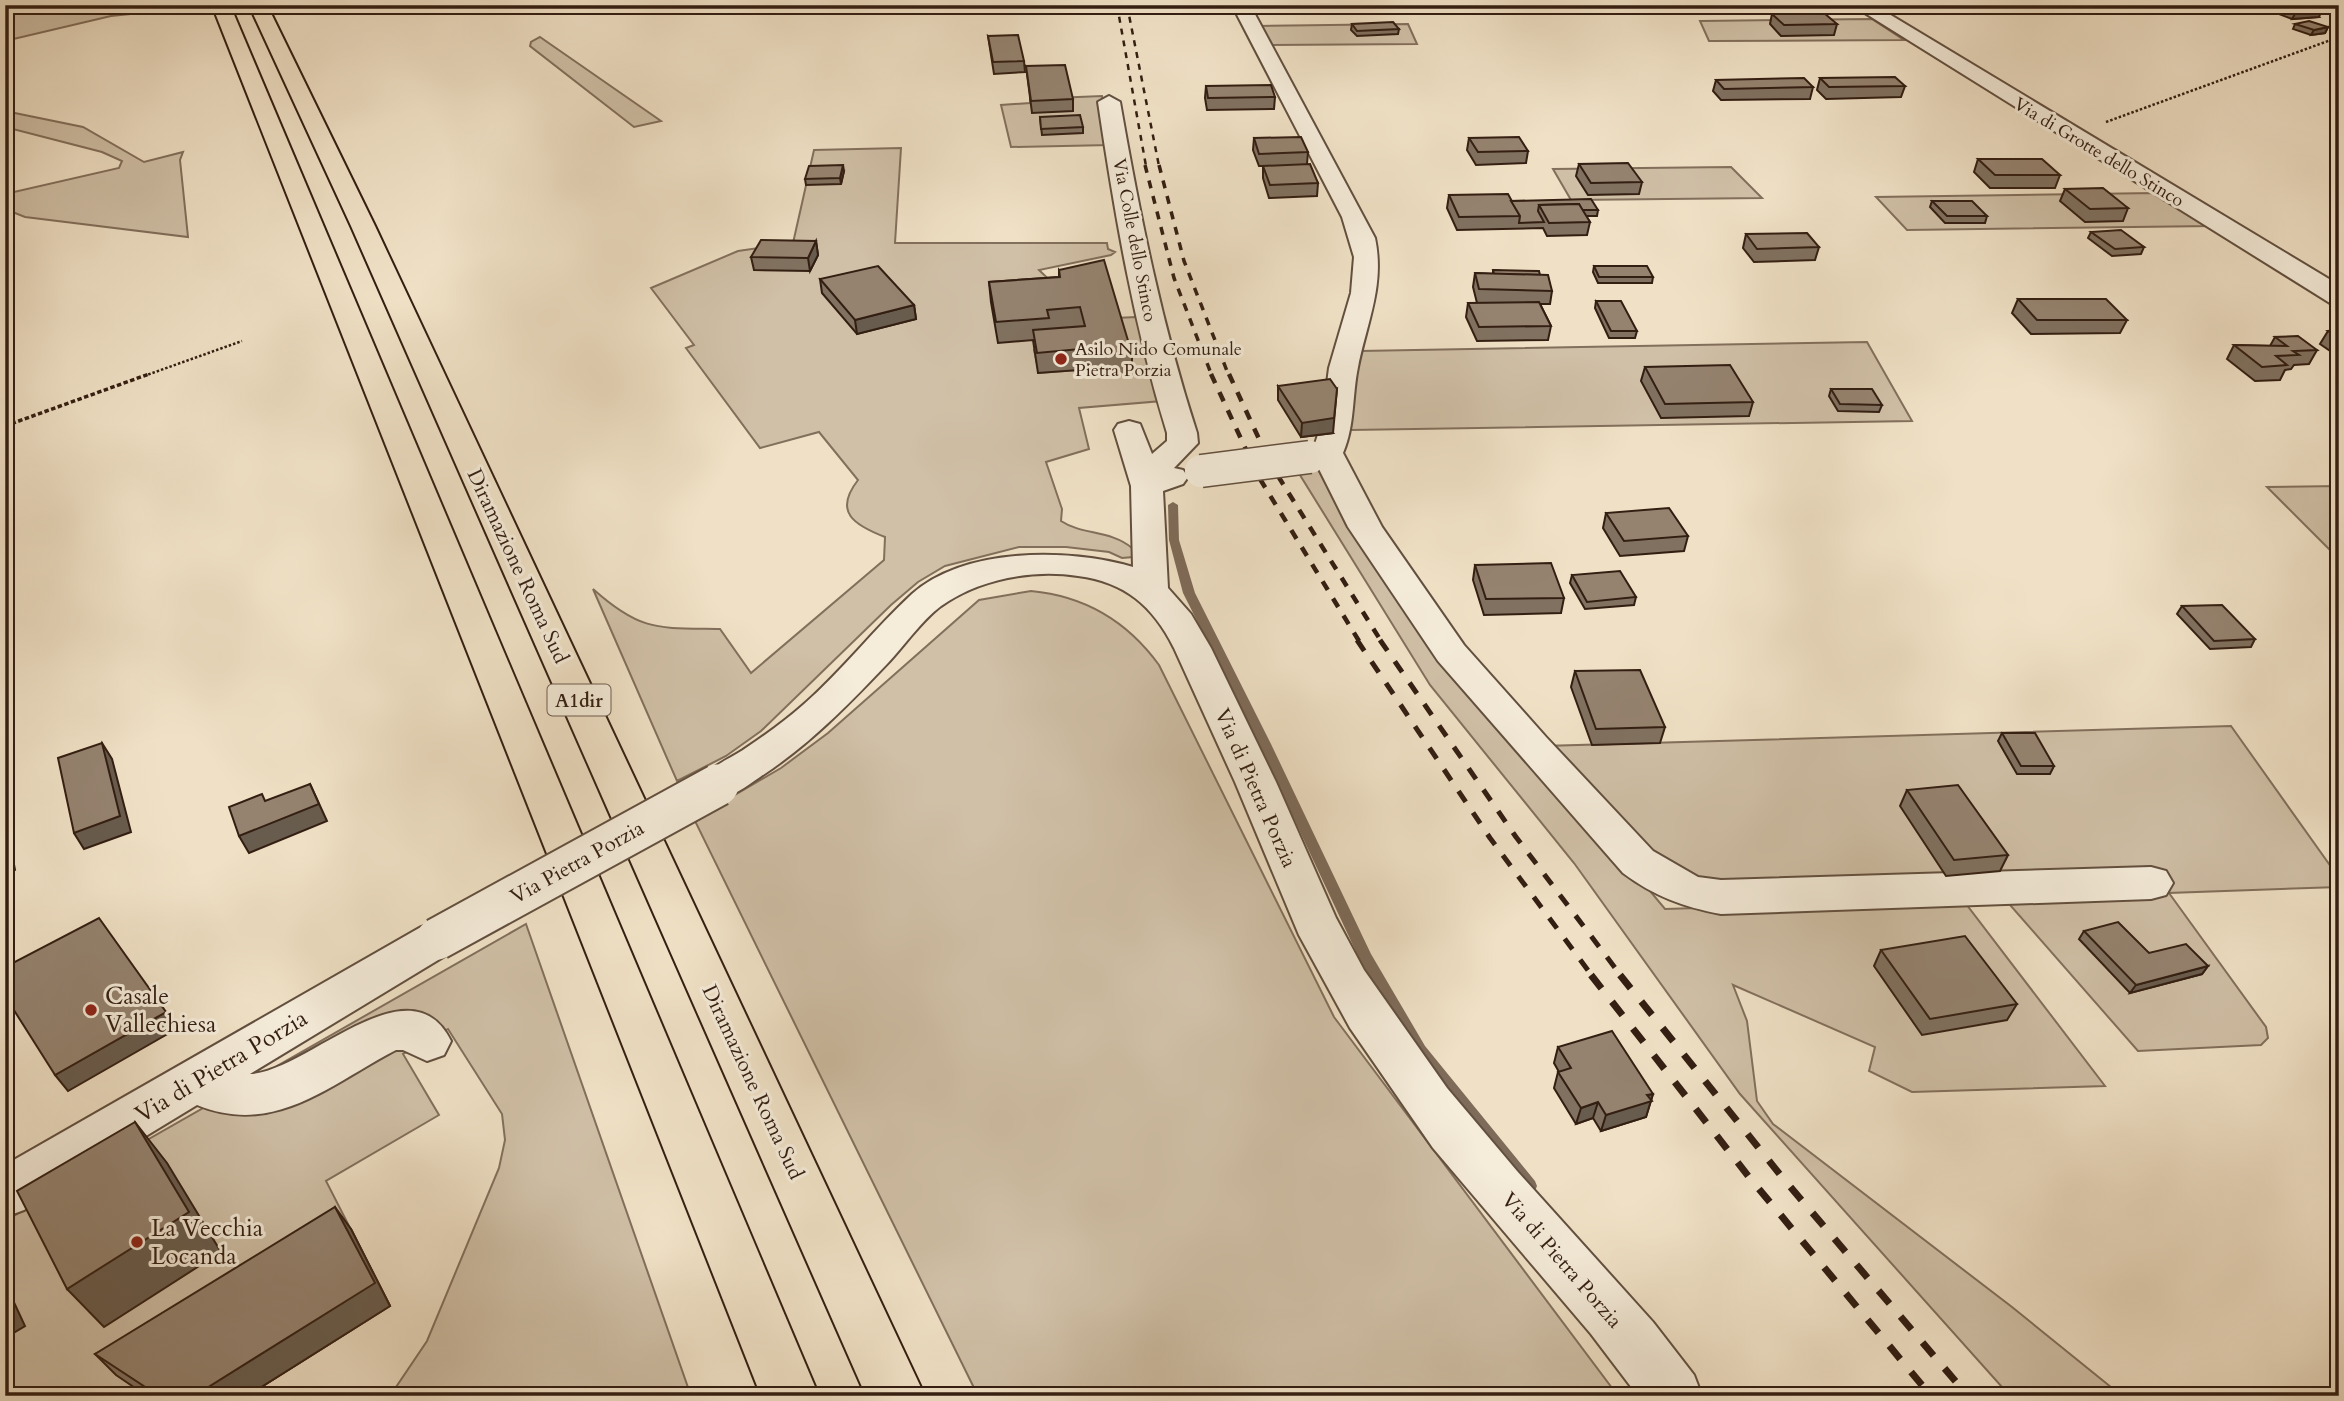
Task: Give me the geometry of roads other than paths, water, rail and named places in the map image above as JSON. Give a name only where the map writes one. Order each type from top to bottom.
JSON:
[{"type":"highway","points":[[221,5],[790,1396]]},
{"type":"highway","name":"Diramazione Roma Sud","points":[[258,5],[380,264],[896,1396]]},
{"type":"street","points":[[1147,486],[1201,471],[1319,455],[1337,429],[1343,368],[1367,282],[1367,249],[1354,217],[1241,5]]},
{"type":"street","name":"Via di Grotte dello Stinco","points":[[1861,5],[2339,297]]},
{"type":"street","name":"Via Colle dello Stinco","points":[[1109,102],[1132,243],[1156,351],[1182,433],[1182,443],[1158,465],[1147,486]]},
{"type":"street","points":[[1129,429],[1147,486],[1151,591]]},
{"type":"street","points":[[1319,455],[1451,653],[1532,747],[1638,862],[1662,879],[1690,892],[1721,897],[2151,883]]},
{"type":"street","name":"Via di Pietra Porzia","points":[[718,785],[760,758],[817,714],[927,600],[948,585],[998,570],[1066,565],[1094,567],[1121,575],[1151,591],[1167,607],[1186,637],[1235,737],[1315,924],[1375,1028],[1448,1128],[1618,1324],[1673,1396]]},
{"type":"street","name":"Via Pietra Porzia","points":[[437,939],[718,785]]},
{"type":"street","name":"Via di Pietra Porzia","points":[[5,1193],[437,939]]},
{"type":"street","points":[[197,1080],[209,1090],[225,1096],[250,1096],[284,1088],[394,1031],[416,1033],[427,1041]]},
{"type":"waterway","points":[[1173,505],[1174,540],[1189,593],[1265,744],[1365,956],[1420,1051],[1529,1186]]},
{"type":"railway","points":[[1117,5],[1146,166]]},
{"type":"railway","points":[[1127,5],[1159,166]]},
{"type":"railway","points":[[1145,165],[1174,278],[1212,376]]},
{"type":"railway","points":[[1159,165],[1184,261],[1229,376]]},
{"type":"railway","points":[[1211,374],[1249,456]]},
{"type":"railway","points":[[1229,374],[1266,454]]},
{"type":"railway","points":[[1278,476],[1381,641]]},
{"type":"railway","points":[[1260,479],[1359,641]]},
{"type":"railway","points":[[1357,640],[1490,838],[1593,977]]},
{"type":"railway","points":[[1380,640],[1516,837],[1622,977]]},
{"type":"railway","points":[[1591,975],[1749,1177],[1931,1396]]},
{"type":"railway","points":[[1620,975],[1782,1177],[1968,1396]]},
{"type":"place","name":"Asilo Nido Comunale Pietra Porzia","points":[[1061,359]]},
{"type":"place","name":"Casale Vallechiesa","points":[[91,1010]]},
{"type":"place","name":"La Vecchia Locanda","points":[[137,1242]]}]
